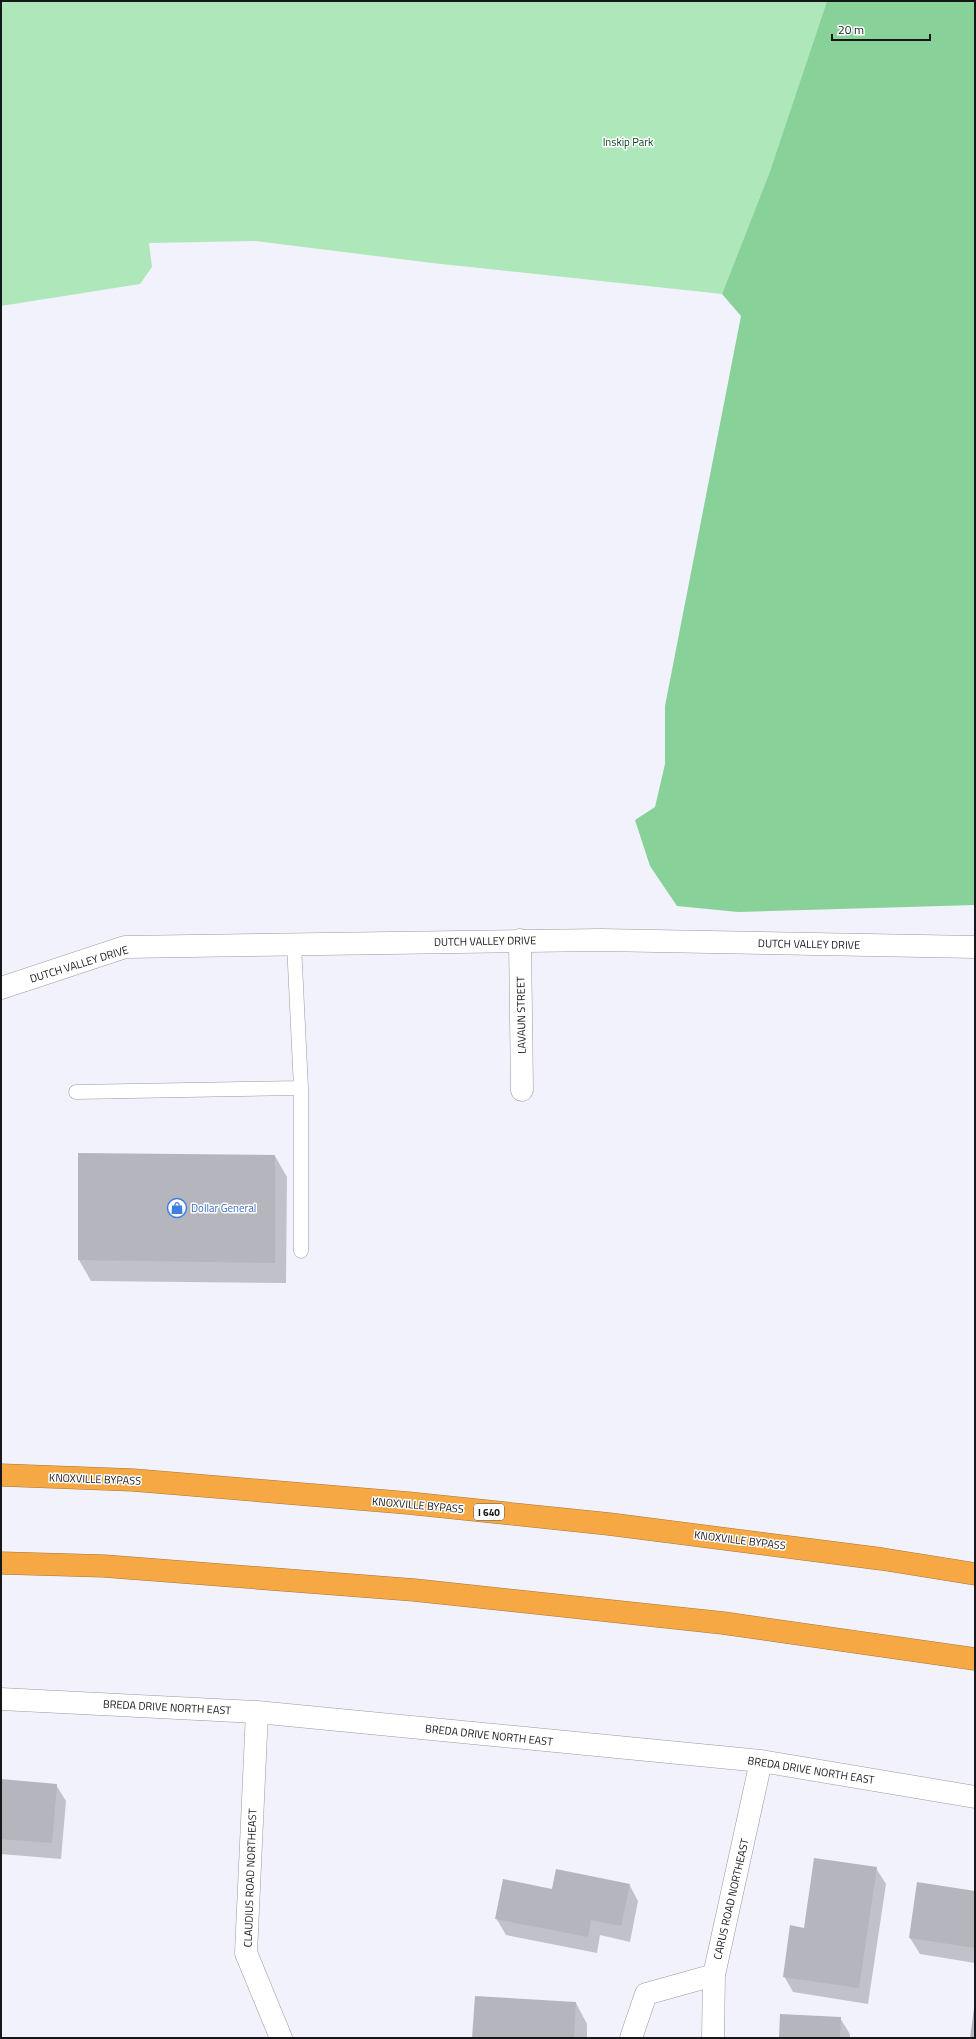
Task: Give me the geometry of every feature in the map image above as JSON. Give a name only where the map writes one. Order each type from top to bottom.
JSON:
[{"type":"highway","name":"KNOXVILLE BYPASS","points":[[1,1475],[141,1480],[408,1503],[578,1520],[882,1559],[975,1574]]},
{"type":"highway","points":[[1,1563],[104,1566],[414,1590],[723,1623],[975,1659]]},
{"type":"street","name":"DUTCH VALLEY DRIVE","points":[[1,988],[125,947],[520,940],[632,940],[975,947]]},
{"type":"street","name":"LAVAUN STREET","points":[[520,940],[522,1090]]},
{"type":"street","name":"BREDA DRIVE NORTH EAST","points":[[1,1698],[256,1712],[762,1761],[975,1796]]},
{"type":"street","name":"CLAUDIUS ROAD NORTHEAST","points":[[256,1712],[246,1953],[281,2038]]},
{"type":"street","name":"CARUS ROAD NORTHEAST","points":[[713,2038],[714,1975],[762,1761]]},
{"type":"street","points":[[631,2038],[646,1994],[714,1975]]},
{"type":"lane","points":[[294,944],[301,1088],[301,1251]]},
{"type":"lane","points":[[76,1092],[301,1088]]},
{"type":"green space","name":"Inskip Park","points":[[1,1],[827,1],[769,174],[722,294],[432,263],[255,241],[149,243],[152,267],[140,284],[1,306]]},
{"type":"green space","points":[[827,1],[975,1],[975,905],[738,912],[677,906],[650,866],[635,820],[655,807],[665,764],[665,706],[741,316],[722,294],[769,174]]},
{"type":"building","name":"Dollar General","points":[[78,1153],[275,1155],[275,1263],[78,1260]]},
{"type":"building","points":[[1,1779],[57,1784],[52,1843],[1,1839]]},
{"type":"building","points":[[814,1858],[877,1867],[859,1988],[783,1977],[790,1925],[804,1928]]},
{"type":"building","points":[[556,1869],[630,1884],[621,1926],[591,1920],[588,1937],[495,1919],[503,1879],[552,1889]]},
{"type":"building","points":[[917,1882],[975,1891],[975,1948],[909,1938]]},
{"type":"building","points":[[475,1996],[576,2002],[574,2038],[472,2038]]},
{"type":"building","points":[[974,2008],[975,2038],[970,2038]]},
{"type":"building","points":[[780,2014],[841,2017],[840,2038],[779,2038]]},
{"type":"place","name":"Dollar General","points":[[177,1208]]}]
